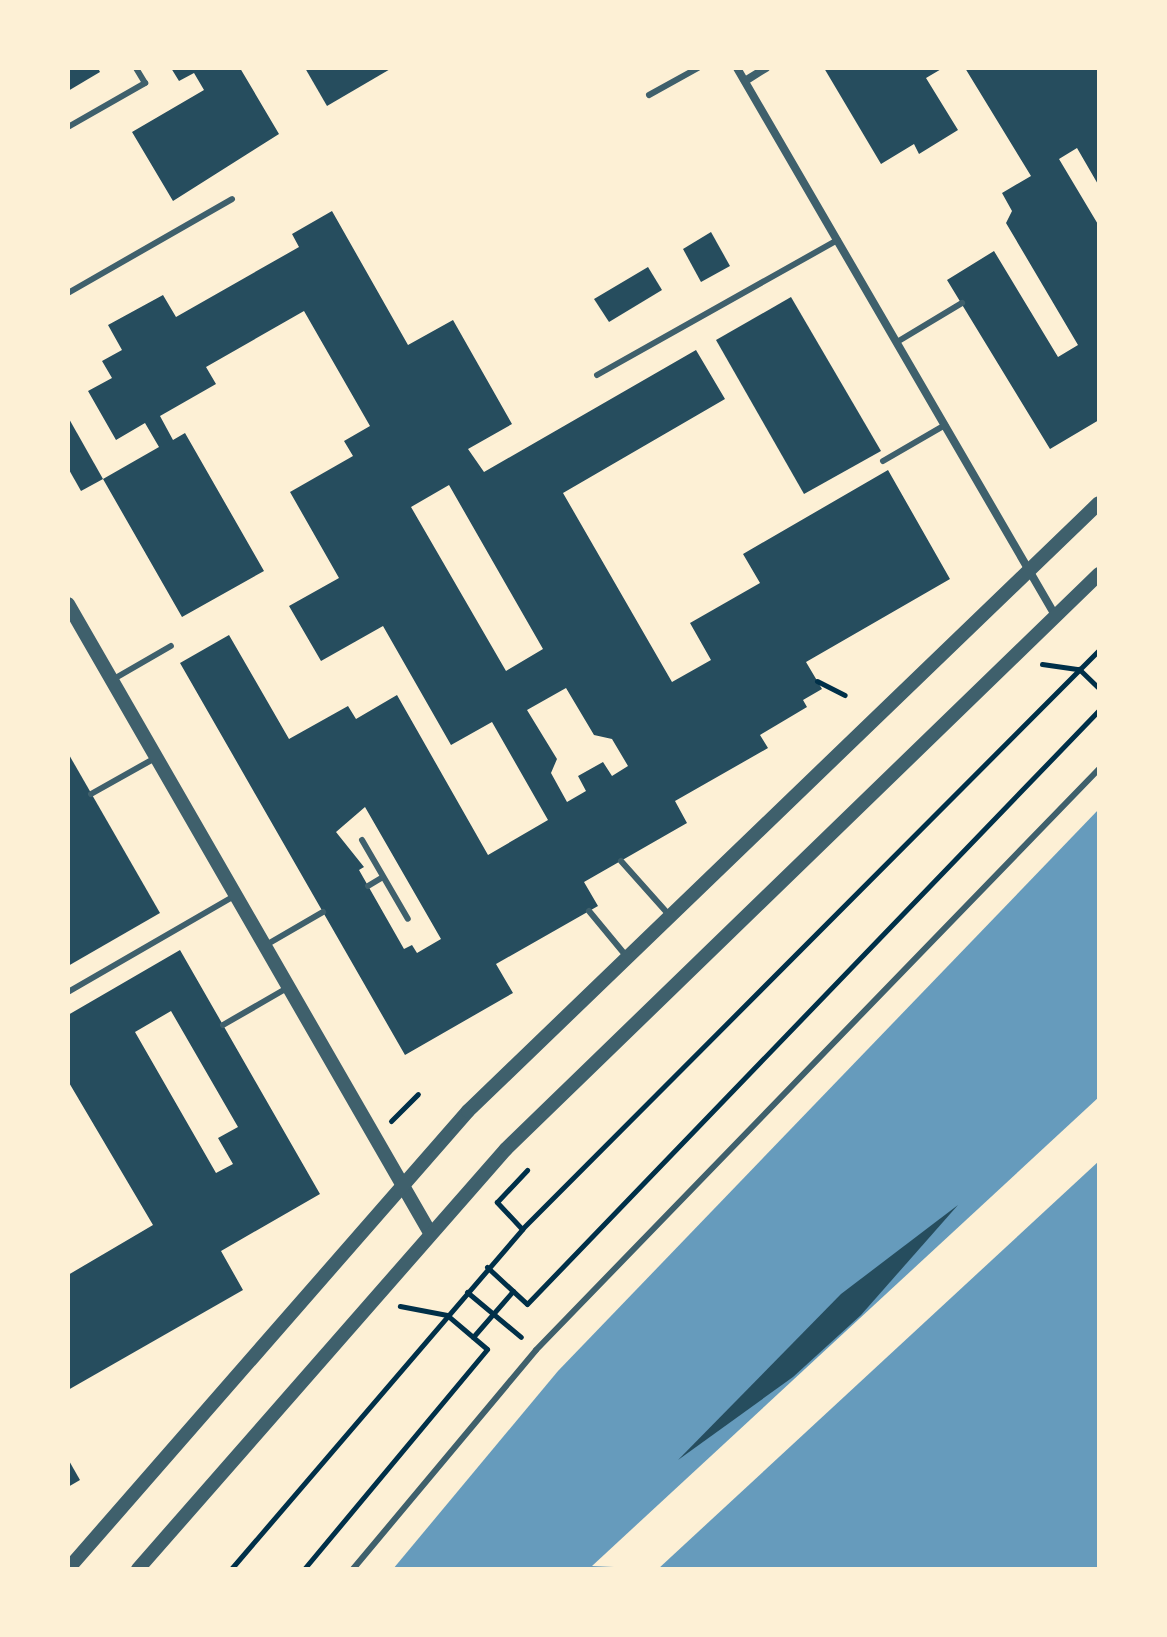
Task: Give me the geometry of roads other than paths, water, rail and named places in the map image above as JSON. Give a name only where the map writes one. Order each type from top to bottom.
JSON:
[{"type":"street","points":[[737,68],[1055,615]]},
{"type":"street","points":[[745,81],[766,68]]},
{"type":"street","points":[[68,1569],[400,1182],[627,957],[1099,503]]},
{"type":"street","points":[[138,1569],[429,1231],[1099,574]]},
{"type":"street","points":[[68,604],[429,1231]]},
{"type":"lane","points":[[68,127],[145,83],[136,68]]},
{"type":"lane","points":[[649,95],[698,68]]},
{"type":"lane","points":[[68,293],[232,199]]},
{"type":"lane","points":[[597,375],[838,240]]},
{"type":"lane","points":[[897,342],[962,303]]},
{"type":"lane","points":[[883,461],[945,425]]},
{"type":"lane","points":[[112,680],[171,646]]},
{"type":"lane","points":[[91,794],[157,757]]},
{"type":"lane","points":[[353,1569],[536,1350],[1099,769]]},
{"type":"lane","points":[[362,840],[408,919]]},
{"type":"lane","points":[[621,861],[670,916]]},
{"type":"lane","points":[[368,886],[383,877]]},
{"type":"lane","points":[[68,992],[236,894]]},
{"type":"lane","points":[[589,911],[627,957]]},
{"type":"lane","points":[[266,945],[323,912]]},
{"type":"lane","points":[[223,1025],[290,986]]},
{"type":"water","points":[[1099,809],[1099,1569],[393,1569],[558,1371]]}]
